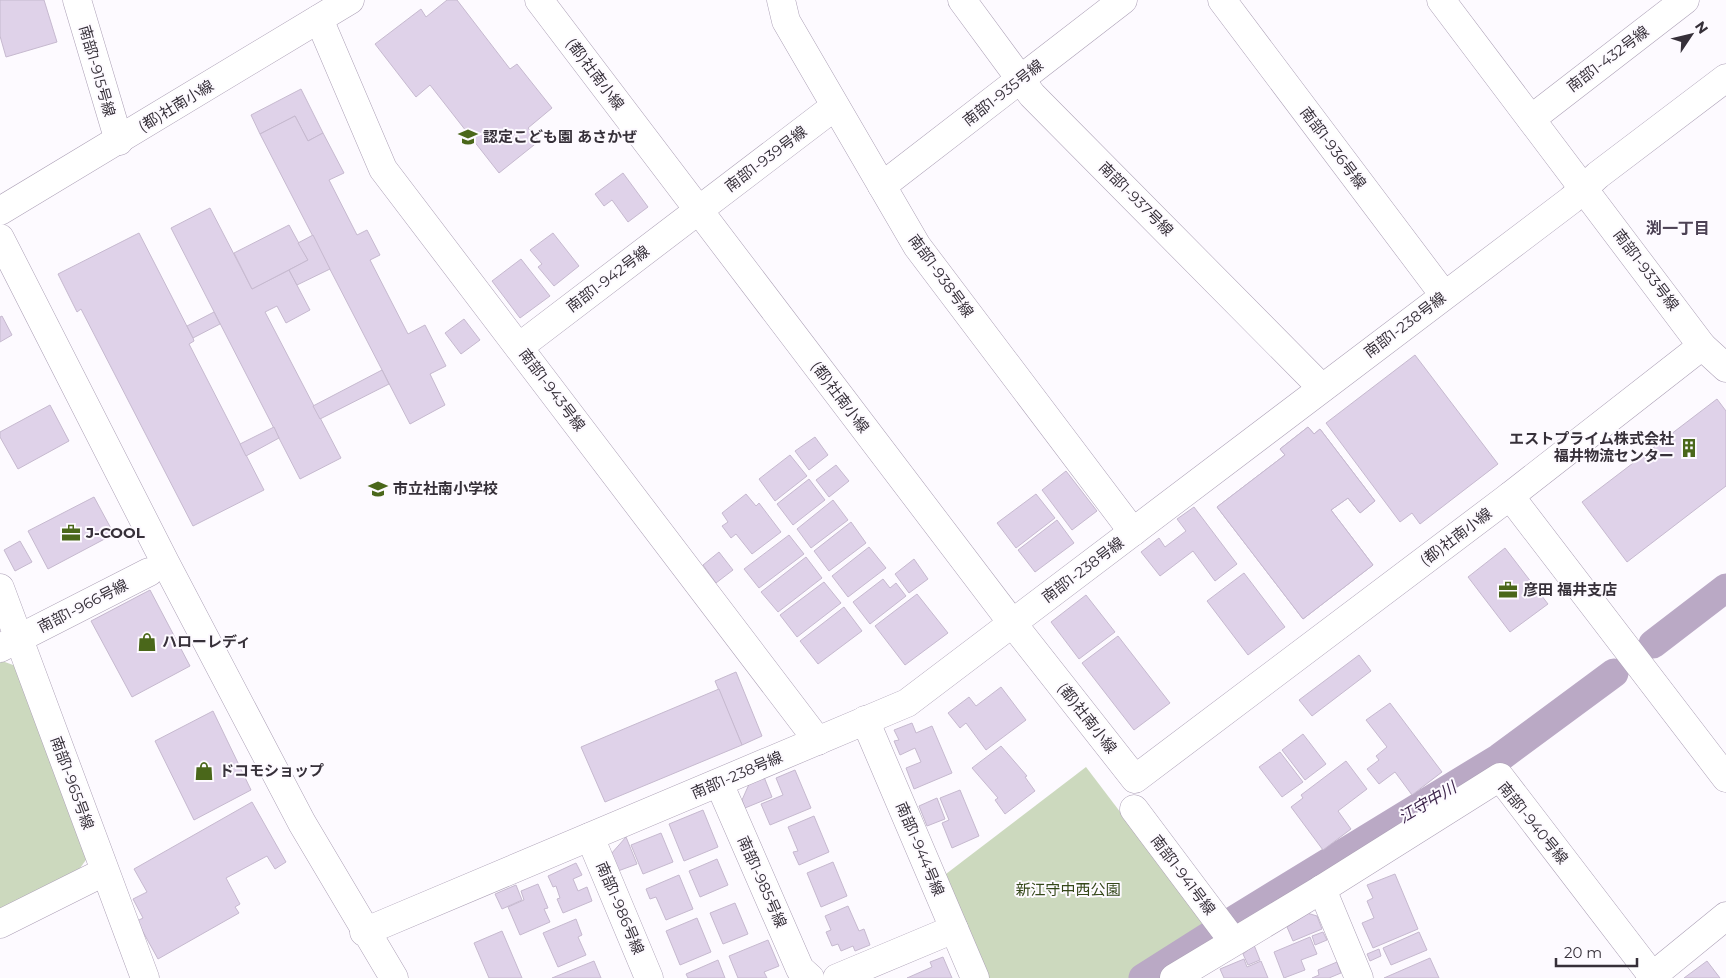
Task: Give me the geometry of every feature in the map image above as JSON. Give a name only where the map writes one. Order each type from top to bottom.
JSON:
[{"type":"street","name":"南部1-915号線","points":[[77,0],[119,141]]},
{"type":"street","name":"(都)社南小線","points":[[0,211],[350,0]]},
{"type":"street","name":"(都)社南小線","points":[[539,0],[1013,624],[1134,779],[1510,496]]},
{"type":"street","name":"南部1-938号線","points":[[781,0],[786,21],[834,107],[917,246],[1133,532]]},
{"type":"street","name":"南部1-937号線","points":[[962,0],[1020,80],[1322,388]]},
{"type":"street","name":"南部1-935号線","points":[[882,186],[1123,0]]},
{"type":"street","name":"南部1-936号線","points":[[1222,0],[1444,295]]},
{"type":"street","name":"南部1-933号線","points":[[1441,0],[1702,346],[1726,368]]},
{"type":"street","name":"南部1-432号線","points":[[1531,118],[1685,0]]},
{"type":"street","name":"南部1-943号線","points":[[319,19],[383,169],[818,741]]},
{"type":"street","name":"南部1-238号線","points":[[364,932],[908,703],[1571,200],[1583,187],[1726,78]]},
{"type":"street","name":"南部1-939号線","points":[[697,210],[834,107]]},
{"type":"street","name":"南部1-942号線","points":[[519,347],[697,210]]},
{"type":"street","points":[[0,238],[266,753],[364,932],[394,978]]},
{"type":"street","points":[[1702,346],[1510,496],[1726,778]]},
{"type":"street","name":"南部1-966号線","points":[[9,644],[149,572]]},
{"type":"street","name":"南部1-965号線","points":[[0,588],[9,644],[146,978]]},
{"type":"street","name":"南部1-944号線","points":[[866,720],[975,978]]},
{"type":"street","name":"南部1-940号線","points":[[1174,978],[1322,889],[1500,777],[1652,978]]},
{"type":"street","name":"南部1-985号線","points":[[719,783],[800,969],[810,978]]},
{"type":"street","name":"南部1-941号線","points":[[1134,809],[1233,941]]},
{"type":"street","name":"南部1-986号線","points":[[590,837],[649,978]]},
{"type":"street","points":[[0,924],[104,872]]},
{"type":"street","points":[[1322,889],[1359,978]]},
{"type":"street","points":[[1652,978],[1726,916]]},
{"type":"street","points":[[837,978],[954,929]]},
{"type":"green space","points":[[2,661],[16,666],[88,857],[78,871],[0,910],[0,663]]},
{"type":"green space","name":"新江守中西公園","points":[[1086,767],[1209,929],[1133,978],[985,978],[942,877]]},
{"type":"building","points":[[0,0],[44,0],[57,42],[6,57],[0,36]]},
{"type":"building","points":[[447,0],[457,0],[510,69],[517,64],[552,108],[528,128],[539,141],[499,173],[430,85],[416,97],[375,44],[421,9],[426,17]]},
{"type":"building","points":[[301,89],[323,133],[308,141],[295,116],[260,134],[251,115]]},
{"type":"building","points":[[295,116],[308,141],[323,133],[344,173],[329,180],[357,235],[367,230],[380,255],[370,260],[408,334],[425,325],[446,366],[430,374],[445,405],[410,424],[260,134]]},
{"type":"building","points":[[623,173],[648,207],[628,222],[612,200],[604,206],[595,194]]},
{"type":"building","points":[[210,208],[252,289],[289,270],[310,310],[286,323],[277,306],[265,312],[341,458],[300,479],[171,228]]},
{"type":"building","points":[[289,225],[308,260],[252,289],[234,253]]},
{"type":"building","points":[[139,233],[193,338],[194,341],[189,344],[264,490],[193,526],[81,309],[77,312],[58,274]]},
{"type":"building","points":[[553,233],[579,266],[554,286],[538,267],[542,264],[530,250]]},
{"type":"building","points":[[313,235],[330,269],[297,285],[289,270],[308,260],[298,243]]},
{"type":"building","points":[[521,259],[550,296],[520,318],[492,281]]},
{"type":"building","points":[[214,312],[220,324],[193,338],[187,326]]},
{"type":"building","points":[[2,316],[12,335],[0,342],[0,317]]},
{"type":"building","points":[[464,319],[480,340],[461,354],[445,333]]},
{"type":"building","points":[[1415,355],[1498,464],[1420,524],[1412,513],[1400,522],[1326,423]]},
{"type":"building","points":[[382,370],[389,384],[320,419],[313,406]]},
{"type":"building","name":"エストプライム株式会社 福井物流センター","points":[[1717,399],[1726,411],[1726,486],[1627,562],[1582,502]]},
{"type":"building","points":[[50,405],[69,441],[18,469],[0,437],[0,432]]},
{"type":"building","points":[[274,427],[279,438],[246,456],[240,444]]},
{"type":"building","points":[[1308,427],[1314,434],[1320,429],[1375,501],[1360,513],[1348,498],[1331,510],[1373,565],[1303,619],[1217,507],[1285,455],[1280,449]],"holes":[[[1300,497],[1337,546],[1331,550],[1328,546],[1315,555],[1282,511]]]},
{"type":"building","points":[[1308,427],[1314,434],[1320,429],[1375,501],[1360,513],[1348,498],[1331,510],[1373,565],[1303,619],[1217,507],[1285,455],[1280,449]]},
{"type":"building","points":[[815,437],[828,455],[809,470],[795,451]]},
{"type":"building","points":[[790,455],[807,476],[775,501],[759,479]]},
{"type":"building","points":[[836,465],[849,481],[829,497],[816,480]]},
{"type":"building","points":[[1066,471],[1097,511],[1072,530],[1042,490]]},
{"type":"building","points":[[809,479],[825,500],[793,525],[777,504]]},
{"type":"building","points":[[746,494],[756,506],[759,503],[781,532],[752,554],[736,534],[731,538],[722,526],[728,522],[722,513]]},
{"type":"building","points":[[1036,494],[1055,518],[1016,548],[997,523]]},
{"type":"building","name":"J-COOL","points":[[94,497],[114,534],[48,569],[28,531]]},
{"type":"building","points":[[833,500],[848,520],[811,548],[797,529]]},
{"type":"building","points":[[1194,507],[1237,564],[1215,581],[1193,551],[1160,576],[1141,552],[1159,538],[1165,547],[1186,531],[1177,519]]},
{"type":"building","points":[[1057,520],[1074,543],[1035,572],[1018,550]]},
{"type":"building","points":[[851,522],[866,543],[829,571],[814,551]]},
{"type":"building","points":[[789,535],[804,554],[759,588],[744,569]]},
{"type":"building","points":[[20,541],[32,562],[15,571],[4,550]]},
{"type":"building","points":[[869,547],[886,568],[848,597],[832,576]]},
{"type":"building","name":"彦田 福井支店","points":[[1505,548],[1548,604],[1510,632],[1468,577]]},
{"type":"building","points":[[719,552],[733,570],[716,583],[703,565]]},
{"type":"building","points":[[806,557],[822,578],[778,612],[761,592]]},
{"type":"building","points":[[914,559],[928,579],[909,593],[895,574]]},
{"type":"building","points":[[1244,573],[1285,627],[1248,655],[1207,601]]},
{"type":"building","points":[[883,579],[890,588],[896,583],[906,596],[870,624],[853,602]]},
{"type":"building","points":[[824,582],[841,603],[797,637],[780,615]]},
{"type":"building","points":[[150,590],[190,666],[132,697],[91,621]]},
{"type":"building","points":[[917,594],[948,633],[905,665],[875,626]]},
{"type":"building","points":[[1086,595],[1115,632],[1079,659],[1051,622]]},
{"type":"building","points":[[844,607],[862,631],[818,664],[800,641]]},
{"type":"building","points":[[1118,636],[1170,703],[1134,730],[1082,663]]},
{"type":"building","points":[[1359,655],[1371,671],[1312,716],[1299,700]]},
{"type":"building","points":[[736,672],[762,736],[742,745],[715,681]]},
{"type":"building","points":[[1001,687],[1026,720],[986,750],[966,723],[960,728],[948,713],[969,697],[976,706]]},
{"type":"building","points":[[719,689],[742,745],[605,802],[581,747]]},
{"type":"building","points":[[1390,703],[1442,772],[1412,795],[1395,772],[1379,784],[1367,769],[1379,760],[1376,756],[1387,747],[1366,720]]},
{"type":"building","points":[[213,711],[251,790],[194,820],[155,741]]},
{"type":"building","points":[[912,723],[916,733],[932,726],[952,773],[914,789],[906,768],[921,762],[915,748],[900,755],[894,741],[899,740],[894,730]]},
{"type":"building","points":[[1303,734],[1326,764],[1305,780],[1282,750]]},
{"type":"building","points":[[1001,746],[1027,776],[1025,777],[1035,791],[1005,814],[995,800],[998,798],[972,768]]},
{"type":"building","points":[[1280,752],[1303,782],[1282,797],[1259,767]]},
{"type":"building","points":[[1346,761],[1367,789],[1338,811],[1351,829],[1323,850],[1291,807],[1303,798],[1301,795]]},
{"type":"building","points":[[795,770],[811,808],[770,825],[761,804],[783,795],[776,778]]},
{"type":"building","points":[[764,777],[772,797],[745,808],[742,800],[750,782]]},
{"type":"building","points":[[960,790],[979,836],[952,848],[942,823],[949,820],[940,798]]},
{"type":"building","points":[[937,798],[945,819],[927,826],[919,806]]},
{"type":"building","points":[[252,802],[286,862],[275,869],[267,856],[226,878],[240,904],[235,907],[239,913],[158,959],[137,921],[143,918],[133,899],[147,892],[134,869]]},
{"type":"building","points":[[703,810],[718,847],[684,861],[669,824]]},
{"type":"building","points":[[814,816],[829,852],[799,865],[793,852],[798,851],[788,827]]},
{"type":"building","points":[[661,833],[673,862],[643,874],[631,845]]},
{"type":"building","points":[[626,837],[637,864],[618,871],[611,854]]},
{"type":"building","points":[[717,859],[728,885],[700,897],[689,871]]},
{"type":"building","points":[[833,862],[847,896],[821,907],[807,873]]},
{"type":"building","points":[[576,863],[582,875],[573,879],[578,891],[587,887],[592,901],[563,913],[557,899],[560,898],[556,886],[553,887],[548,876]]},
{"type":"building","points":[[1395,874],[1418,929],[1373,948],[1362,923],[1374,918],[1367,901],[1373,898],[1367,885]]},
{"type":"building","points":[[679,875],[693,909],[666,920],[656,897],[650,899],[646,889]]},
{"type":"building","points":[[538,884],[548,908],[544,909],[550,922],[520,935],[508,907],[524,900],[521,891]]},
{"type":"building","points":[[516,885],[522,900],[502,909],[495,894]]},
{"type":"building","points":[[735,903],[748,934],[723,944],[710,913]]},
{"type":"building","points":[[848,906],[859,931],[864,929],[870,945],[855,951],[853,946],[841,951],[838,944],[832,946],[826,932],[831,930],[825,916]]},
{"type":"building","points":[[1307,913],[1317,916],[1322,929],[1293,941],[1287,927]]},
{"type":"building","points":[[697,918],[711,952],[680,965],[666,931]]},
{"type":"building","points":[[576,919],[582,935],[578,937],[586,955],[558,967],[543,933]]},
{"type":"building","points":[[502,931],[522,978],[489,978],[474,943]]},
{"type":"building","points":[[1323,932],[1327,940],[1315,945],[1312,936]]},
{"type":"building","points":[[1419,932],[1427,950],[1391,965],[1383,948]]},
{"type":"building","points":[[1310,937],[1317,954],[1301,960],[1305,970],[1284,978],[1274,952]]},
{"type":"building","points":[[768,940],[779,966],[764,972],[767,978],[738,978],[729,956]]},
{"type":"building","points":[[1254,945],[1260,960],[1248,965],[1243,954]]},
{"type":"building","points":[[1379,949],[1381,956],[1370,961],[1367,954]]},
{"type":"building","points":[[943,957],[952,978],[907,978],[932,967],[930,962]]},
{"type":"building","points":[[1430,958],[1439,978],[1384,978]]},
{"type":"building","points":[[1244,959],[1247,967],[1261,961],[1268,978],[1224,978],[1220,969]]},
{"type":"building","points":[[718,960],[725,978],[688,978],[686,974]]},
{"type":"building","points":[[594,961],[601,978],[552,978]]},
{"type":"building","points":[[1707,961],[1720,978],[1684,978]]},
{"type":"building","points":[[1337,962],[1341,973],[1329,978],[1312,978],[1319,975],[1318,970]]},
{"type":"waterway","name":"江守中川","points":[[1653,644],[1726,588]]},
{"type":"waterway","name":"江守中川","points":[[1234,920],[1499,758],[1614,673]]},
{"type":"waterway","name":"江守中川","points":[[1143,978],[1214,933]]},
{"type":"place","name":"認定こども園 あさかぜ","points":[[468,137]]},
{"type":"place","name":"エストプライム株式会社 福井物流センター","points":[[1689,448]]},
{"type":"place","name":"市立社南小学校","points":[[378,489]]},
{"type":"place","name":"J-COOL","points":[[71,533]]},
{"type":"place","name":"彦田 福井支店","points":[[1508,590]]},
{"type":"place","name":"ハローレディ","points":[[147,642]]},
{"type":"place","name":"ドコモショップ","points":[[204,771]]},
{"type":"district","name":"渕一丁目","points":[[1678,228]]}]
